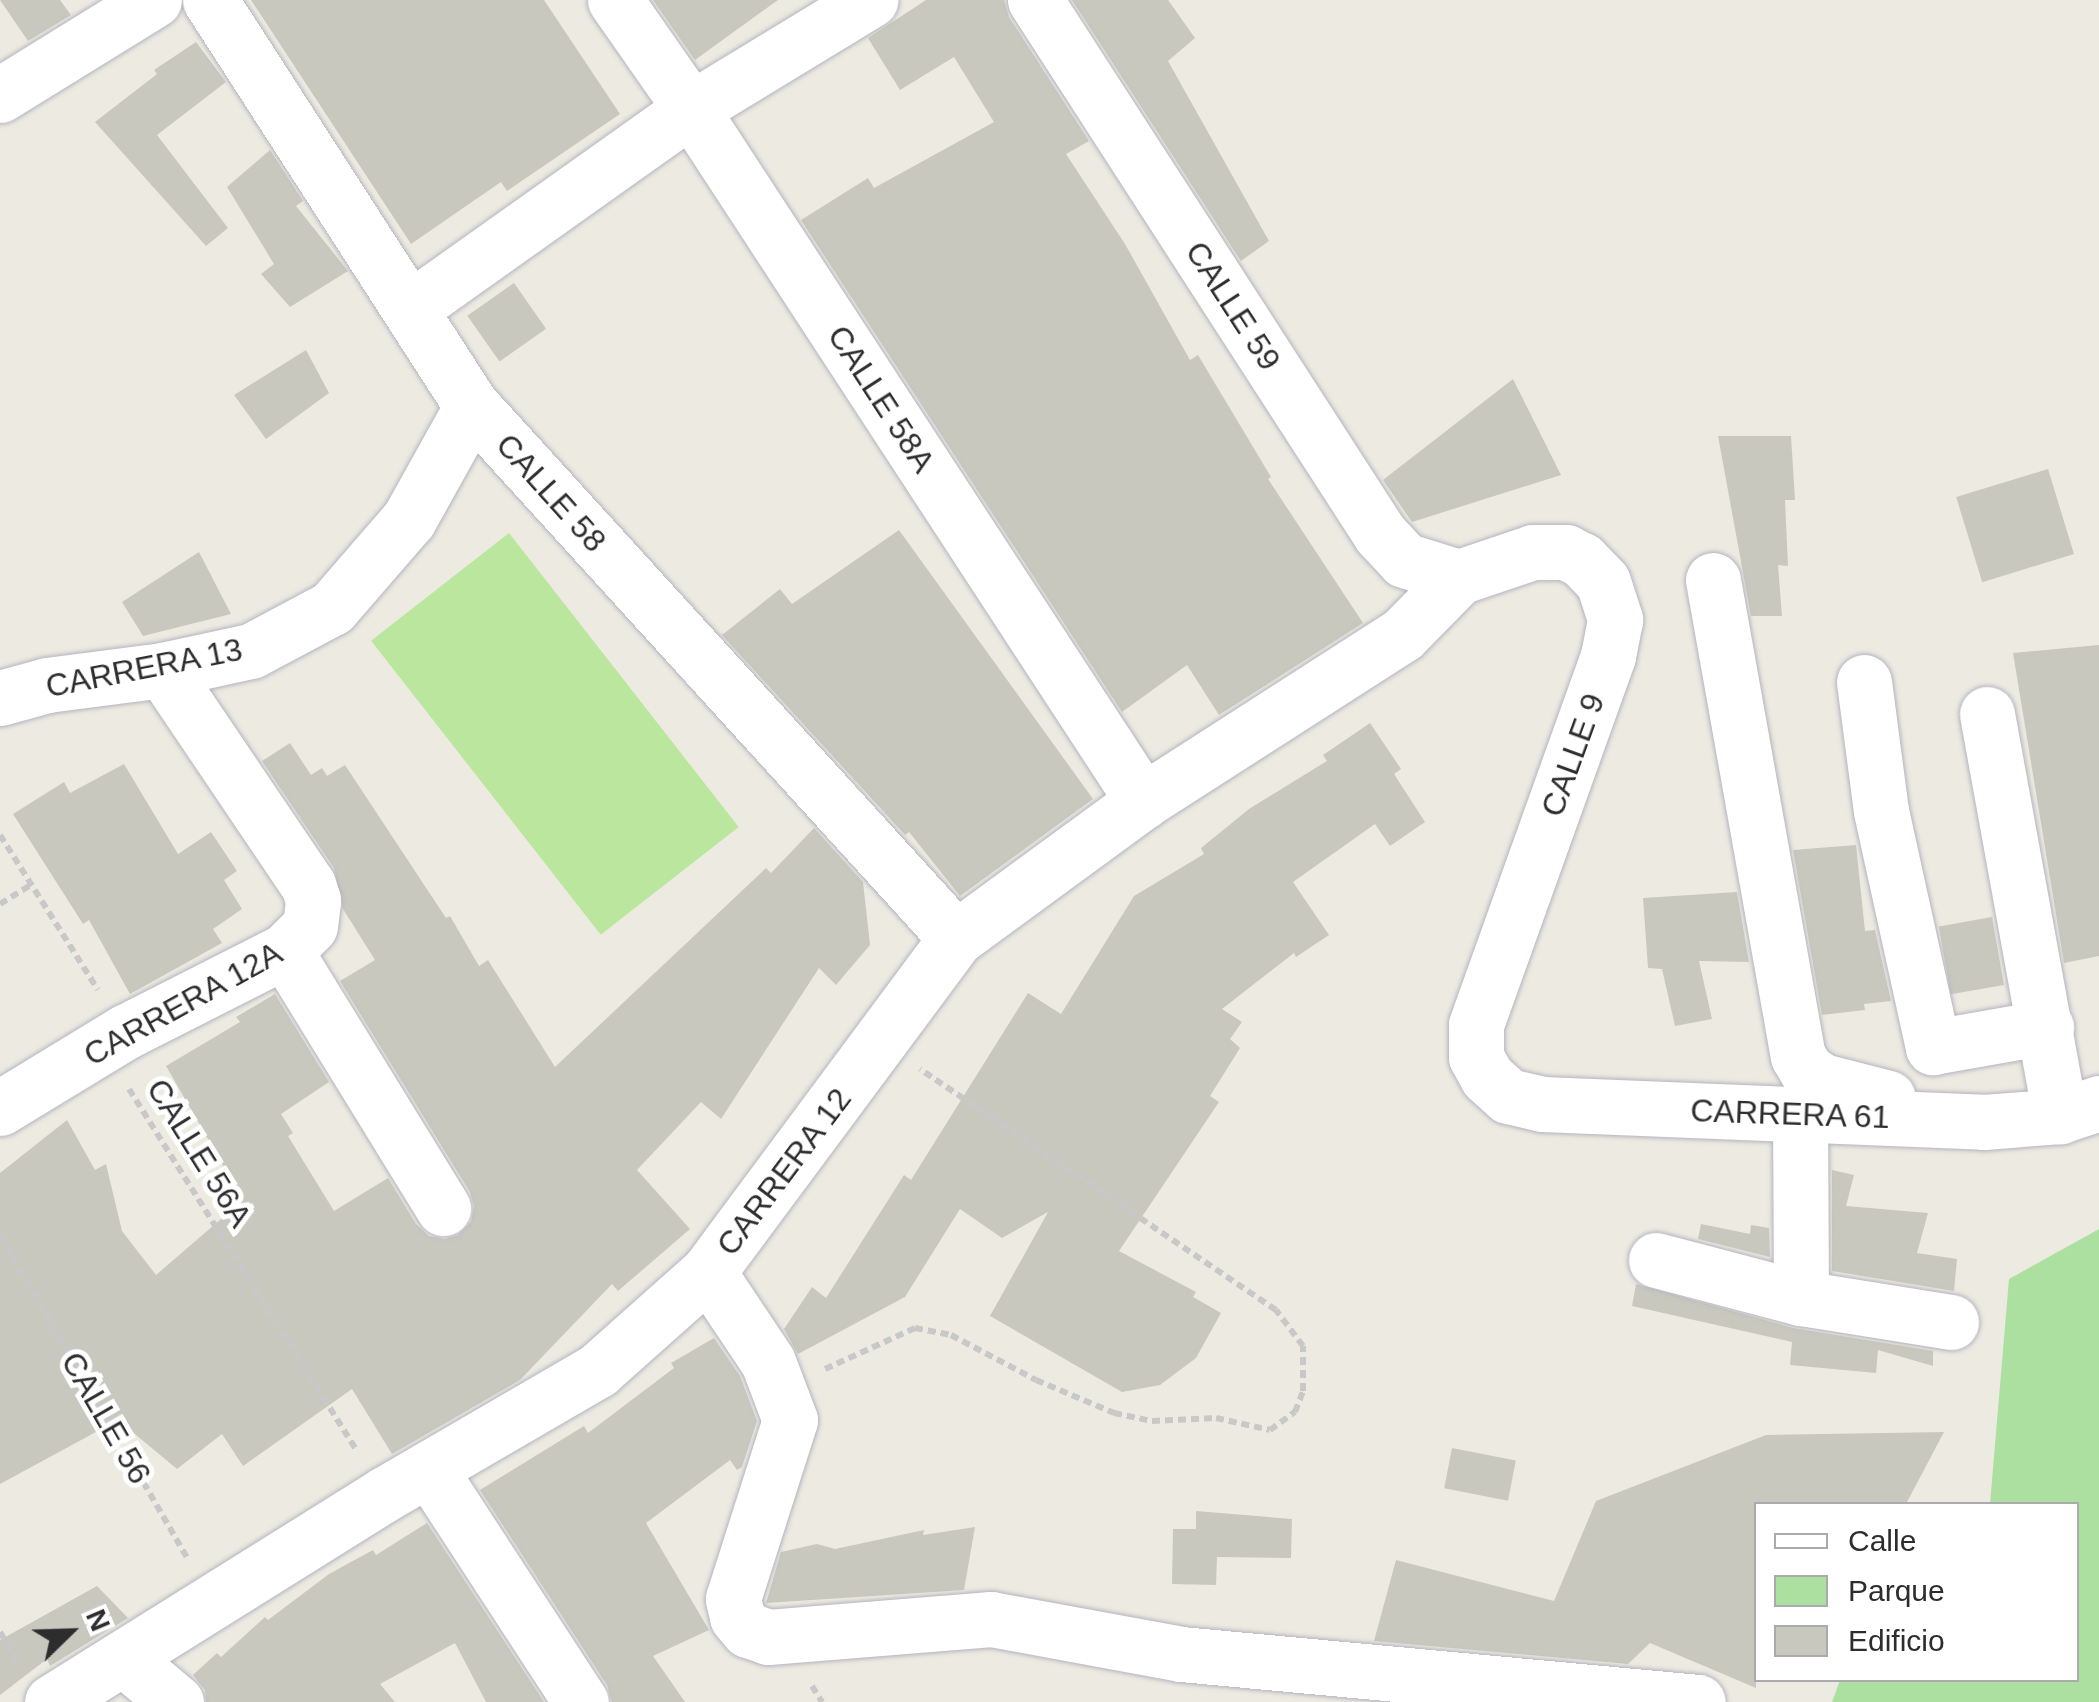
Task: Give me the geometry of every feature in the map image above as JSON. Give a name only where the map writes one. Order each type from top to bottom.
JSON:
[{"type":"street","points":[[0,94],[154,0]]},
{"type":"street","name":"CALLE 58","points":[[210,0],[472,406],[956,938]]},
{"type":"street","name":"CALLE 58A","points":[[615,0],[692,109],[1143,801]]},
{"type":"street","points":[[412,308],[692,109],[870,0]]},
{"type":"street","name":"CALLE 59","points":[[1035,0],[1380,534],[1404,560],[1459,577]]},
{"type":"street","name":"CARRERA 13","points":[[0,698],[47,685],[163,670],[250,651],[332,608],[409,520],[472,406]]},
{"type":"street","name":"CALLE 9","points":[[1459,577],[1532,552],[1566,552],[1582,560],[1603,582],[1615,620],[1608,656],[1476,1025],[1476,1057],[1486,1078]]},
{"type":"street","name":"CARRERA 12","points":[[52,1702],[407,1481],[598,1370],[708,1272],[882,1044],[956,938],[1143,801],[1402,635],[1459,577]]},
{"type":"street","points":[[1713,580],[1798,1056],[1806,1070],[1822,1081],[1984,1122]]},
{"type":"street","name":"CARRERA 12A","points":[[0,1108],[125,1032],[285,952],[310,926],[313,900],[308,884],[163,670]]},
{"type":"street","points":[[1864,682],[1880,811],[1933,1048],[2046,1026]]},
{"type":"street","points":[[1987,714],[2046,1026],[2080,1110]]},
{"type":"street","points":[[285,952],[442,1208]]},
{"type":"street","name":"CARRERA 61","points":[[1486,1078],[1508,1096],[1542,1104],[1984,1122],[2080,1110]]},
{"type":"street","points":[[1800,1115],[1801,1298]]},
{"type":"street","points":[[1656,1260],[1801,1298],[1951,1322]]},
{"type":"street","points":[[708,1272],[768,1362],[790,1420],[734,1599],[737,1618],[748,1630],[768,1636],[991,1620],[1181,1654],[1698,1702]]},
{"type":"street","points":[[407,1481],[580,1702]]},
{"type":"street","points":[[123,1658],[176,1702]]},
{"type":"path","points":[[0,835],[125,1032]]},
{"type":"path","points":[[0,904],[31,885]]},
{"type":"path","name":"CALLE 56A","points":[[125,1032],[128,1047],[119,1070],[123,1081],[407,1481]]},
{"type":"path","points":[[780,1389],[916,1328],[951,1334],[1036,1380],[1114,1413],[1152,1421],[1216,1418],[1270,1430],[1295,1412],[1303,1391],[1303,1346],[1276,1310],[882,1044]]},
{"type":"path","name":"CALLE 56","points":[[0,1235],[212,1601]]},
{"type":"green space","points":[[509,533],[739,827],[601,935],[371,641]]},
{"type":"green space","points":[[2099,1229],[2099,1702],[1832,1702],[1839,1682],[2079,1682],[2079,1502],[1990,1502],[2009,1279]]},
{"type":"building","points":[[0,0],[60,0],[71,15],[28,41]]},
{"type":"building","points":[[251,0],[544,0],[620,114],[507,191],[501,182],[411,244]]},
{"type":"building","points":[[653,0],[778,0],[695,60]]},
{"type":"building","points":[[926,0],[1004,0],[1009,17],[1089,141],[1066,154],[1125,244],[1190,360],[1198,355],[1271,477],[1268,479],[1363,623],[1219,715],[1187,665],[1122,712],[801,220],[868,178],[874,188],[994,122],[954,57],[900,90],[868,38]]},
{"type":"building","points":[[1072,0],[1168,0],[1195,38],[1168,61],[1269,241],[1241,261]]},
{"type":"building","points":[[196,42],[226,82],[157,135],[228,228],[206,246],[95,122],[157,74],[154,70]]},
{"type":"building","points":[[270,150],[303,201],[296,206],[348,271],[290,307],[261,274],[274,264],[227,187]]},
{"type":"building","points":[[514,283],[546,329],[499,362],[467,316]]},
{"type":"building","points":[[306,350],[329,393],[266,439],[234,395]]},
{"type":"building","points":[[1513,379],[1561,475],[1412,522],[1383,480]]},
{"type":"building","points":[[1718,436],[1791,436],[1795,500],[1785,500],[1788,566],[1778,565],[1782,616],[1751,616]]},
{"type":"building","points":[[2048,469],[2074,554],[1982,582],[1956,497]]},
{"type":"building","points":[[899,530],[1093,799],[960,896],[909,832],[905,835],[722,635],[780,589],[792,604]]},
{"type":"building","points":[[199,552],[231,614],[143,636],[122,602]]},
{"type":"building","points":[[2099,645],[2099,956],[2064,963],[2013,653]]},
{"type":"building","points":[[1370,723],[1401,769],[1394,774],[1425,822],[1390,846],[1375,824],[1293,882],[1329,935],[1296,957],[1294,953],[1222,1009],[1242,1022],[1230,1039],[1240,1048],[1210,1096],[1219,1102],[1119,1251],[1196,1292],[1193,1297],[1221,1313],[1196,1358],[1160,1385],[1122,1392],[990,1316],[1048,1212],[1002,1238],[960,1209],[905,1297],[798,1354],[784,1329],[812,1287],[826,1298],[904,1175],[911,1180],[1028,993],[1061,1014],[1134,896],[1204,854],[1201,848],[1249,809],[1327,761],[1323,755]]},
{"type":"building","points":[[290,743],[311,775],[322,768],[327,776],[345,765],[446,918],[450,916],[479,966],[488,960],[555,1067],[766,868],[771,873],[814,828],[863,882],[870,945],[836,985],[819,968],[721,1119],[701,1102],[637,1170],[690,1229],[618,1291],[612,1284],[520,1380],[392,1454],[352,1389],[243,1466],[222,1434],[177,1469],[118,1420],[0,1484],[0,1173],[67,1120],[95,1170],[106,1164],[122,1231],[156,1275],[243,1200],[166,1066],[240,1022],[236,1017],[275,994],[329,1082],[281,1114],[293,1133],[288,1136],[334,1211],[388,1178],[416,1224],[429,1236],[445,1239],[458,1235],[471,1222],[474,1206],[470,1192],[340,981],[375,960],[343,909],[334,868],[262,761]]},
{"type":"building","points":[[124,764],[178,854],[211,832],[237,871],[224,880],[242,909],[213,929],[222,943],[130,994],[89,920],[83,924],[13,814],[64,782],[70,793]]},
{"type":"building","points":[[1856,845],[1865,931],[1875,930],[1891,1001],[1864,1004],[1865,1010],[1822,1015],[1793,850]]},
{"type":"building","points":[[1737,892],[1749,962],[1699,961],[1712,1019],[1675,1026],[1662,969],[1648,968],[1643,898]]},
{"type":"building","points":[[1992,917],[2004,985],[1951,994],[1939,926]]},
{"type":"building","points":[[1832,1170],[1854,1175],[1846,1206],[1928,1213],[1917,1253],[1957,1259],[1954,1291],[1832,1271]]},
{"type":"building","points":[[1701,1224],[1750,1234],[1751,1225],[1769,1228],[1770,1257],[1698,1239]]},
{"type":"building","points":[[1636,1284],[1793,1328],[1933,1351],[1933,1366],[1878,1350],[1876,1373],[1790,1365],[1792,1342],[1632,1306]]},
{"type":"building","points":[[714,1338],[740,1376],[757,1421],[742,1467],[737,1470],[730,1460],[646,1523],[709,1630],[653,1656],[685,1702],[612,1702],[607,1685],[480,1490],[584,1426],[588,1433],[674,1368],[671,1363]]},
{"type":"building","points":[[1944,1432],[1907,1502],[1754,1502],[1756,1688],[1650,1643],[1628,1664],[1374,1641],[1396,1560],[1554,1601],[1596,1501],[1766,1435]]},
{"type":"building","points":[[1452,1448],[1516,1460],[1508,1501],[1444,1488]]},
{"type":"building","points":[[1196,1511],[1292,1519],[1291,1558],[1217,1557],[1216,1585],[1172,1584],[1173,1529],[1196,1529]]},
{"type":"building","points":[[427,1523],[544,1702],[486,1702],[455,1643],[380,1684],[395,1702],[206,1702],[205,1690],[193,1675],[217,1653],[221,1657],[265,1617],[268,1620],[329,1574],[373,1550],[376,1555]]},
{"type":"building","points":[[975,1527],[964,1590],[766,1603],[781,1552],[817,1544],[835,1549],[924,1530],[923,1535]]},
{"type":"building","points":[[97,1586],[128,1618],[50,1666],[47,1659],[0,1695],[0,1640]]}]
